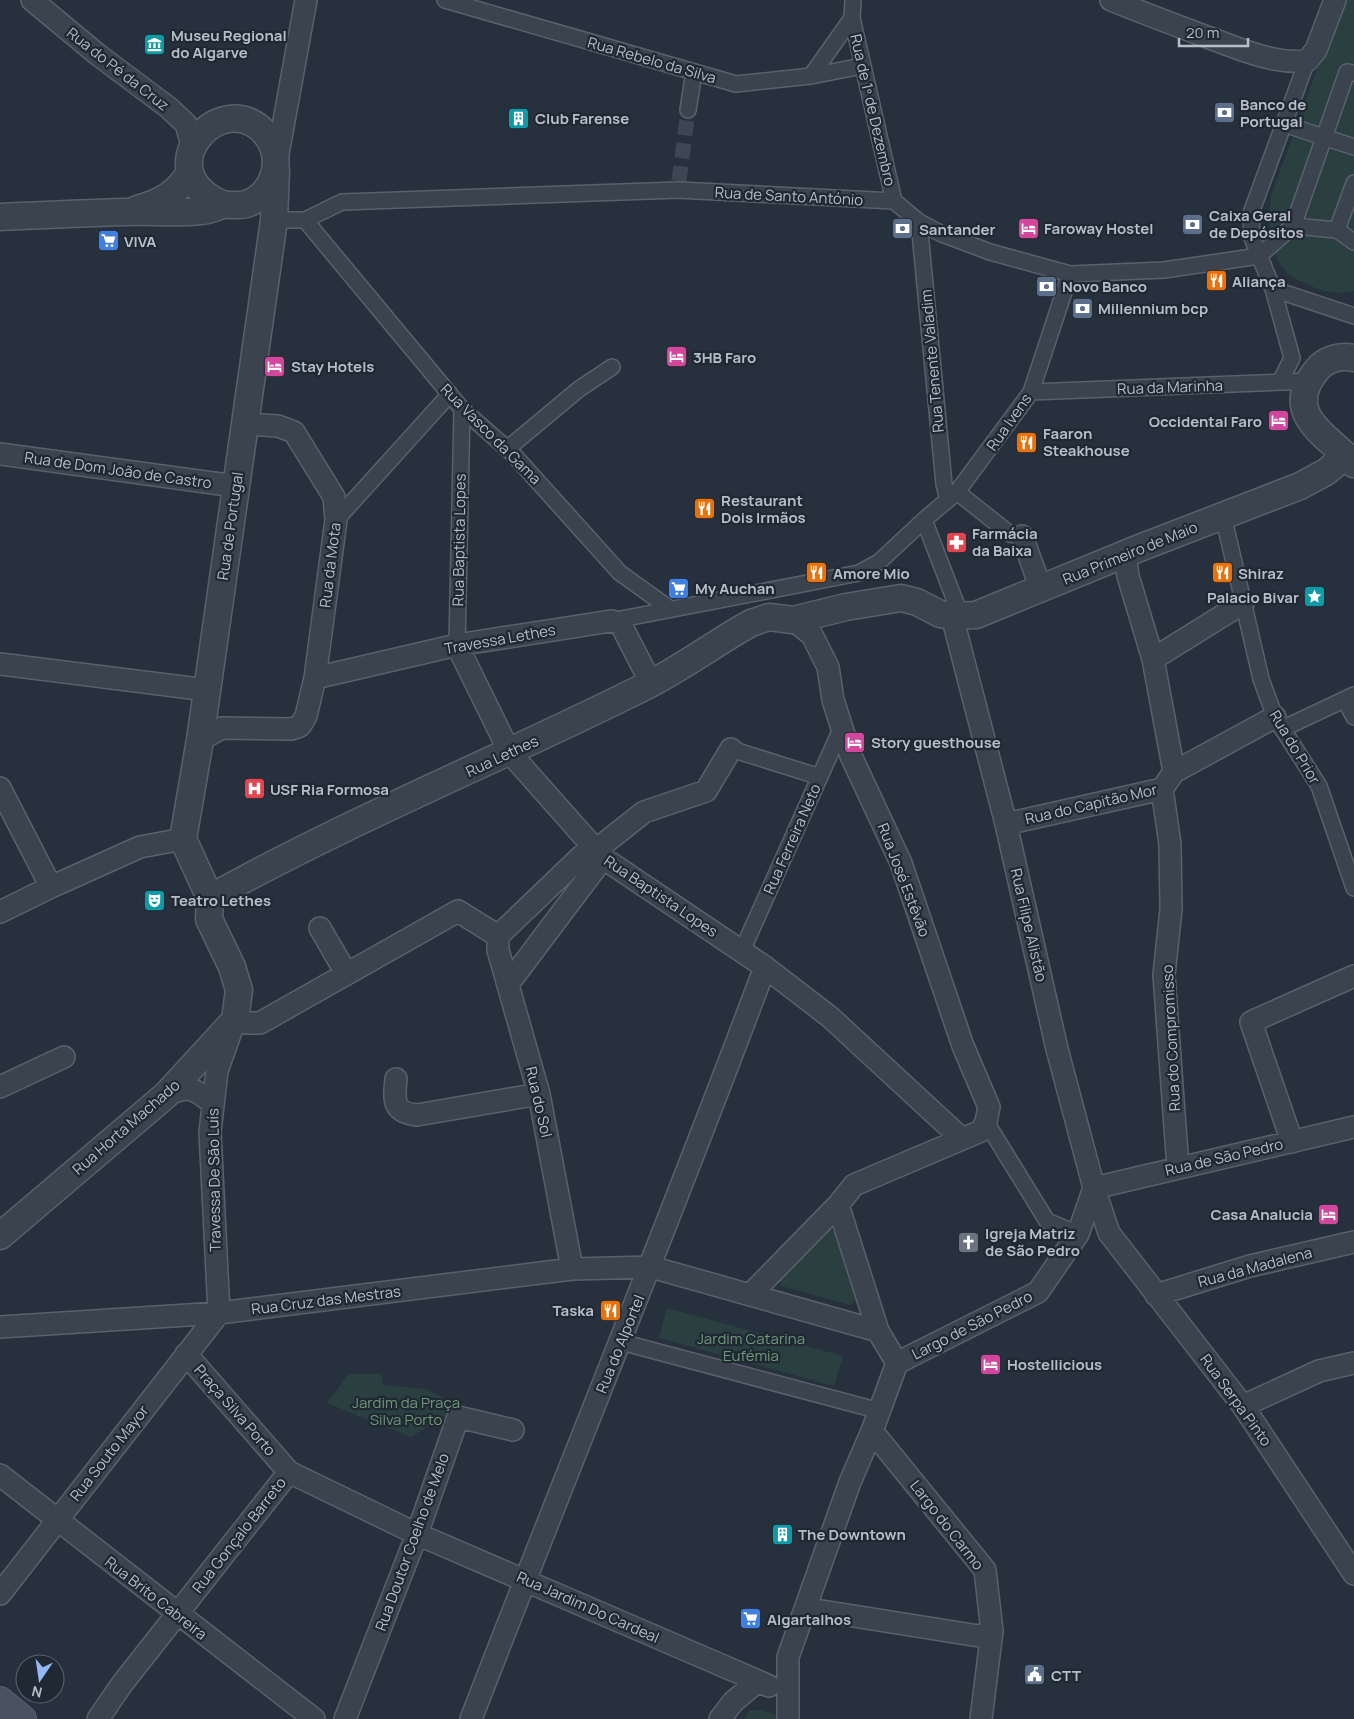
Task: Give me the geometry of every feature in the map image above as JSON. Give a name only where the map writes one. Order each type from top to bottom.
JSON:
[{"type":"main road","points":[[0,1701],[22,1719]]},
{"type":"street","name":"Rua do Pé da Cruz","points":[[32,0],[97,54],[169,108],[186,124],[192,145]]},
{"type":"street","points":[[276,165],[267,136],[257,126],[246,121],[232,119],[214,123],[201,132],[192,145],[189,158],[190,172],[197,188],[209,199],[224,205],[238,206],[250,203],[262,195],[271,183],[276,165],[306,0]]},
{"type":"street","name":"Rua Rebelo da Silva","points":[[445,0],[736,84],[811,76],[862,66]]},
{"type":"street","name":"Rua de 1º de Dezembro","points":[[853,0],[852,18],[894,201]]},
{"type":"street","points":[[1111,0],[1242,50],[1274,60],[1307,61]]},
{"type":"street","points":[[1280,382],[1292,358],[1273,289],[1252,238],[1251,213],[1307,61],[1316,50],[1335,0]]},
{"type":"street","points":[[811,76],[852,18]]},
{"type":"street","points":[[688,110],[694,72]]},
{"type":"street","points":[[894,201],[919,222],[942,234],[990,252],[1070,274],[1164,270],[1259,256],[1293,226],[1346,72],[1354,73]]},
{"type":"street","points":[[1284,124],[1354,147]]},
{"type":"street","name":"Rua de Portugal","points":[[183,839],[200,740],[244,424],[277,217],[276,165]]},
{"type":"street","points":[[127,212],[155,205],[182,186],[190,172]]},
{"type":"street","points":[[1337,230],[1354,183]]},
{"type":"street","name":"Rua de Santo António","points":[[305,220],[342,202],[678,185],[894,201]]},
{"type":"street","points":[[0,217],[127,212],[173,214],[204,211],[224,205]]},
{"type":"street","points":[[277,217],[305,220]]},
{"type":"street","name":"Rua Vasco da Gama","points":[[305,220],[462,409],[507,449],[620,573],[669,608]]},
{"type":"street","name":"Rua Tenente Valadim","points":[[919,222],[944,484],[953,496]]},
{"type":"street","points":[[1293,226],[1337,230],[1354,242]]},
{"type":"street","name":"Rua Ivens","points":[[611,621],[669,608],[859,573],[879,562],[953,496],[1031,392],[1070,274]]},
{"type":"street","points":[[1273,289],[1354,316]]},
{"type":"street","points":[[1306,483],[1316,466],[1317,444],[1311,424],[1304,410],[1305,390],[1324,363],[1335,358],[1354,358]]},
{"type":"street","points":[[507,449],[579,389],[612,367]]},
{"type":"street","name":"Rua da Marinha","points":[[1031,392],[1310,381]]},
{"type":"street","points":[[336,520],[450,394]]},
{"type":"street","name":"Rua Baptista Lopes","points":[[462,409],[457,645],[510,753],[597,852],[765,967],[830,1016],[961,1138]]},
{"type":"street","name":"Rua da Mota","points":[[200,740],[222,728],[291,729],[300,726],[306,716],[315,678],[336,520],[334,497],[294,432],[278,426],[244,424]]},
{"type":"street","points":[[1311,424],[1350,457]]},
{"type":"street","name":"Rua de Dom João de Castro","points":[[0,454],[235,486]]},
{"type":"street","name":"Rua Primeiro de Maio","points":[[955,611],[976,615],[1306,483],[1350,457]]},
{"type":"street","points":[[953,496],[1010,534],[1022,536],[1041,589]]},
{"type":"street","name":"Rua do Prior","points":[[1223,515],[1261,679],[1279,723],[1319,786],[1354,888]]},
{"type":"street","points":[[924,520],[955,611]]},
{"type":"street","name":"Rua do Compromisso","points":[[1125,554],[1128,576],[1153,659],[1168,781],[1171,909],[1164,975],[1178,1168]]},
{"type":"street","name":"Rua Lethes","points":[[210,898],[281,859],[510,753],[651,683],[751,623],[770,617],[793,620],[855,605],[901,598],[917,602],[940,614],[955,611]]},
{"type":"street","points":[[1153,659],[1243,603]]},
{"type":"street","name":"Rua Filipe Alistão","points":[[955,611],[1057,1049],[1094,1188],[1109,1233]]},
{"type":"street","name":"Rua José Estêvão","points":[[793,620],[812,634],[828,667],[833,700],[851,756],[900,863],[963,1046],[989,1106],[986,1122]]},
{"type":"street","points":[[611,621],[620,623],[651,683]]},
{"type":"street","name":"Travessa Lethes","points":[[315,678],[457,645],[611,621]]},
{"type":"street","points":[[0,664],[207,690]]},
{"type":"street","points":[[1279,723],[1349,697],[1354,717]]},
{"type":"street","name":"Rua do Capitão Mor","points":[[1006,824],[1168,781],[1279,723]]},
{"type":"street","name":"Rua Ferreira Neto","points":[[742,951],[842,727]]},
{"type":"street","points":[[0,912],[140,847],[183,839],[210,898],[208,919],[232,967],[238,990],[235,1020],[260,1023],[458,911],[498,936],[644,812],[706,791],[731,749],[820,777]]},
{"type":"street","points":[[0,788],[51,887]]},
{"type":"street","points":[[508,983],[597,852]]},
{"type":"street","points":[[320,928],[346,973]]},
{"type":"street","name":"Rua do Sol","points":[[498,936],[498,950],[539,1094],[572,1269]]},
{"type":"street","name":"Rua do Alportel","points":[[471,1719],[525,1579],[651,1266],[765,967]]},
{"type":"street","points":[[1292,1142],[1251,1022],[1354,976]]},
{"type":"street","name":"Rua Horta Machado","points":[[0,1236],[166,1096],[235,1020]]},
{"type":"street","name":"Travessa De São Luís","points":[[219,1313],[210,1140],[212,1103],[217,1071],[235,1020]]},
{"type":"street","points":[[0,1087],[64,1057]]},
{"type":"street","points":[[396,1079],[394,1096],[398,1108],[404,1114],[417,1115],[539,1094]]},
{"type":"street","points":[[166,1096],[184,1088],[198,1091],[212,1103]]},
{"type":"street","points":[[750,1294],[838,1204],[854,1185],[981,1131],[986,1122],[1047,1221],[1078,1234]]},
{"type":"street","name":"Rua de São Pedro","points":[[1094,1188],[1354,1127]]},
{"type":"street","name":"Largo de São Pedro","points":[[897,1364],[1038,1292],[1078,1234],[1094,1188]]},
{"type":"street","points":[[788,1710],[788,1657],[850,1482],[876,1421],[897,1364],[878,1331],[838,1204]]},
{"type":"street","name":"Rua Serpa Pinto","points":[[1109,1233],[1243,1406],[1353,1571]]},
{"type":"street","name":"Rua da Madalena","points":[[1156,1295],[1250,1266],[1354,1242]]},
{"type":"street","points":[[651,1266],[878,1331]]},
{"type":"street","name":"Rua Cruz das Mestras","points":[[0,1327],[219,1313],[572,1269],[651,1266]]},
{"type":"street","name":"Rua Souto Mayor","points":[[0,1594],[219,1313]]},
{"type":"street","points":[[621,1342],[876,1421]]},
{"type":"street","name":"Praça Silva Porto","points":[[186,1354],[289,1472],[417,1534]]},
{"type":"street","points":[[1243,1406],[1319,1371],[1354,1363]]},
{"type":"street","name":"Rua Doutor Coelho de Melo","points":[[345,1719],[417,1534],[458,1417],[513,1430]]},
{"type":"street","name":"Largo do Carmo","points":[[876,1421],[985,1570],[992,1631],[981,1719]]},
{"type":"street","name":"Rua Gonçalo Barreto","points":[[98,1719],[177,1614],[289,1472]]},
{"type":"street","name":"Rua Brito Cabreira","points":[[0,1475],[314,1719]]},
{"type":"street","name":"Rua Jardim Do Cardeal","points":[[417,1534],[525,1579],[758,1682]]},
{"type":"street","points":[[804,1612],[822,1611],[979,1636],[992,1631]]},
{"type":"street","points":[[720,1719],[733,1702],[758,1682],[776,1690],[788,1710]]},
{"type":"green space","points":[[1342,0],[1354,0],[1354,291],[1337,293],[1319,289],[1300,281],[1283,268],[1278,260],[1271,239],[1270,217],[1271,196]]},
{"type":"green space","points":[[829,1229],[843,1235],[861,1298],[850,1305],[781,1286],[779,1275]]},
{"type":"green space","name":"Jardim Catarina Eufémia","points":[[667,1308],[843,1356],[834,1386],[659,1338]]},
{"type":"green space","name":"Jardim da Praça Silva Porto","points":[[349,1374],[381,1374],[383,1385],[425,1389],[444,1398],[452,1412],[411,1437],[327,1403]]},
{"type":"green space","points":[[750,1710],[777,1715],[776,1719],[744,1719]]},
{"type":"tunnel","points":[[679,181],[688,110]]},
{"type":"place","name":"Museu Regional do Algarve","points":[[155,44]]},
{"type":"place","name":"Banco de Portugal","points":[[1224,113]]},
{"type":"place","name":"Club Farense","points":[[519,118]]},
{"type":"place","name":"Caixa Geral de Depósitos","points":[[1193,224]]},
{"type":"place","name":"Faroway Hostel","points":[[1028,228]]},
{"type":"place","name":"Santander","points":[[903,229]]},
{"type":"place","name":"VIVA","points":[[108,241]]},
{"type":"place","name":"Aliança","points":[[1216,281]]},
{"type":"place","name":"Novo Banco","points":[[1046,286]]},
{"type":"place","name":"Millennium bcp","points":[[1082,308]]},
{"type":"place","name":"3HB Faro","points":[[677,357]]},
{"type":"place","name":"Stay Hotels","points":[[275,366]]},
{"type":"place","name":"Occidental Faro","points":[[1278,421]]},
{"type":"place","name":"Faaron Steakhouse","points":[[1027,442]]},
{"type":"place","name":"Restaurant Dois Irmãos","points":[[705,509]]},
{"type":"place","name":"Farmácia da Baixa","points":[[956,542]]},
{"type":"place","name":"Amore Mio","points":[[817,573]]},
{"type":"place","name":"Shiraz","points":[[1222,573]]},
{"type":"place","name":"My Auchan","points":[[679,588]]},
{"type":"place","name":"Palacio Bivar","points":[[1315,597]]},
{"type":"place","name":"Story guesthouse","points":[[855,742]]},
{"type":"place","name":"USF Ria Formosa","points":[[254,789]]},
{"type":"place","name":"Teatro Lethes","points":[[155,900]]},
{"type":"place","name":"Casa Analucia","points":[[1329,1214]]},
{"type":"place","name":"Igreja Matriz de São Pedro","points":[[969,1242]]},
{"type":"place","name":"Taska","points":[[610,1310]]},
{"type":"place","name":"Hostellicious","points":[[991,1364]]},
{"type":"place","name":"The Downtown","points":[[782,1534]]},
{"type":"place","name":"Algartalhos","points":[[751,1619]]},
{"type":"place","name":"CTT","points":[[1035,1675]]}]
